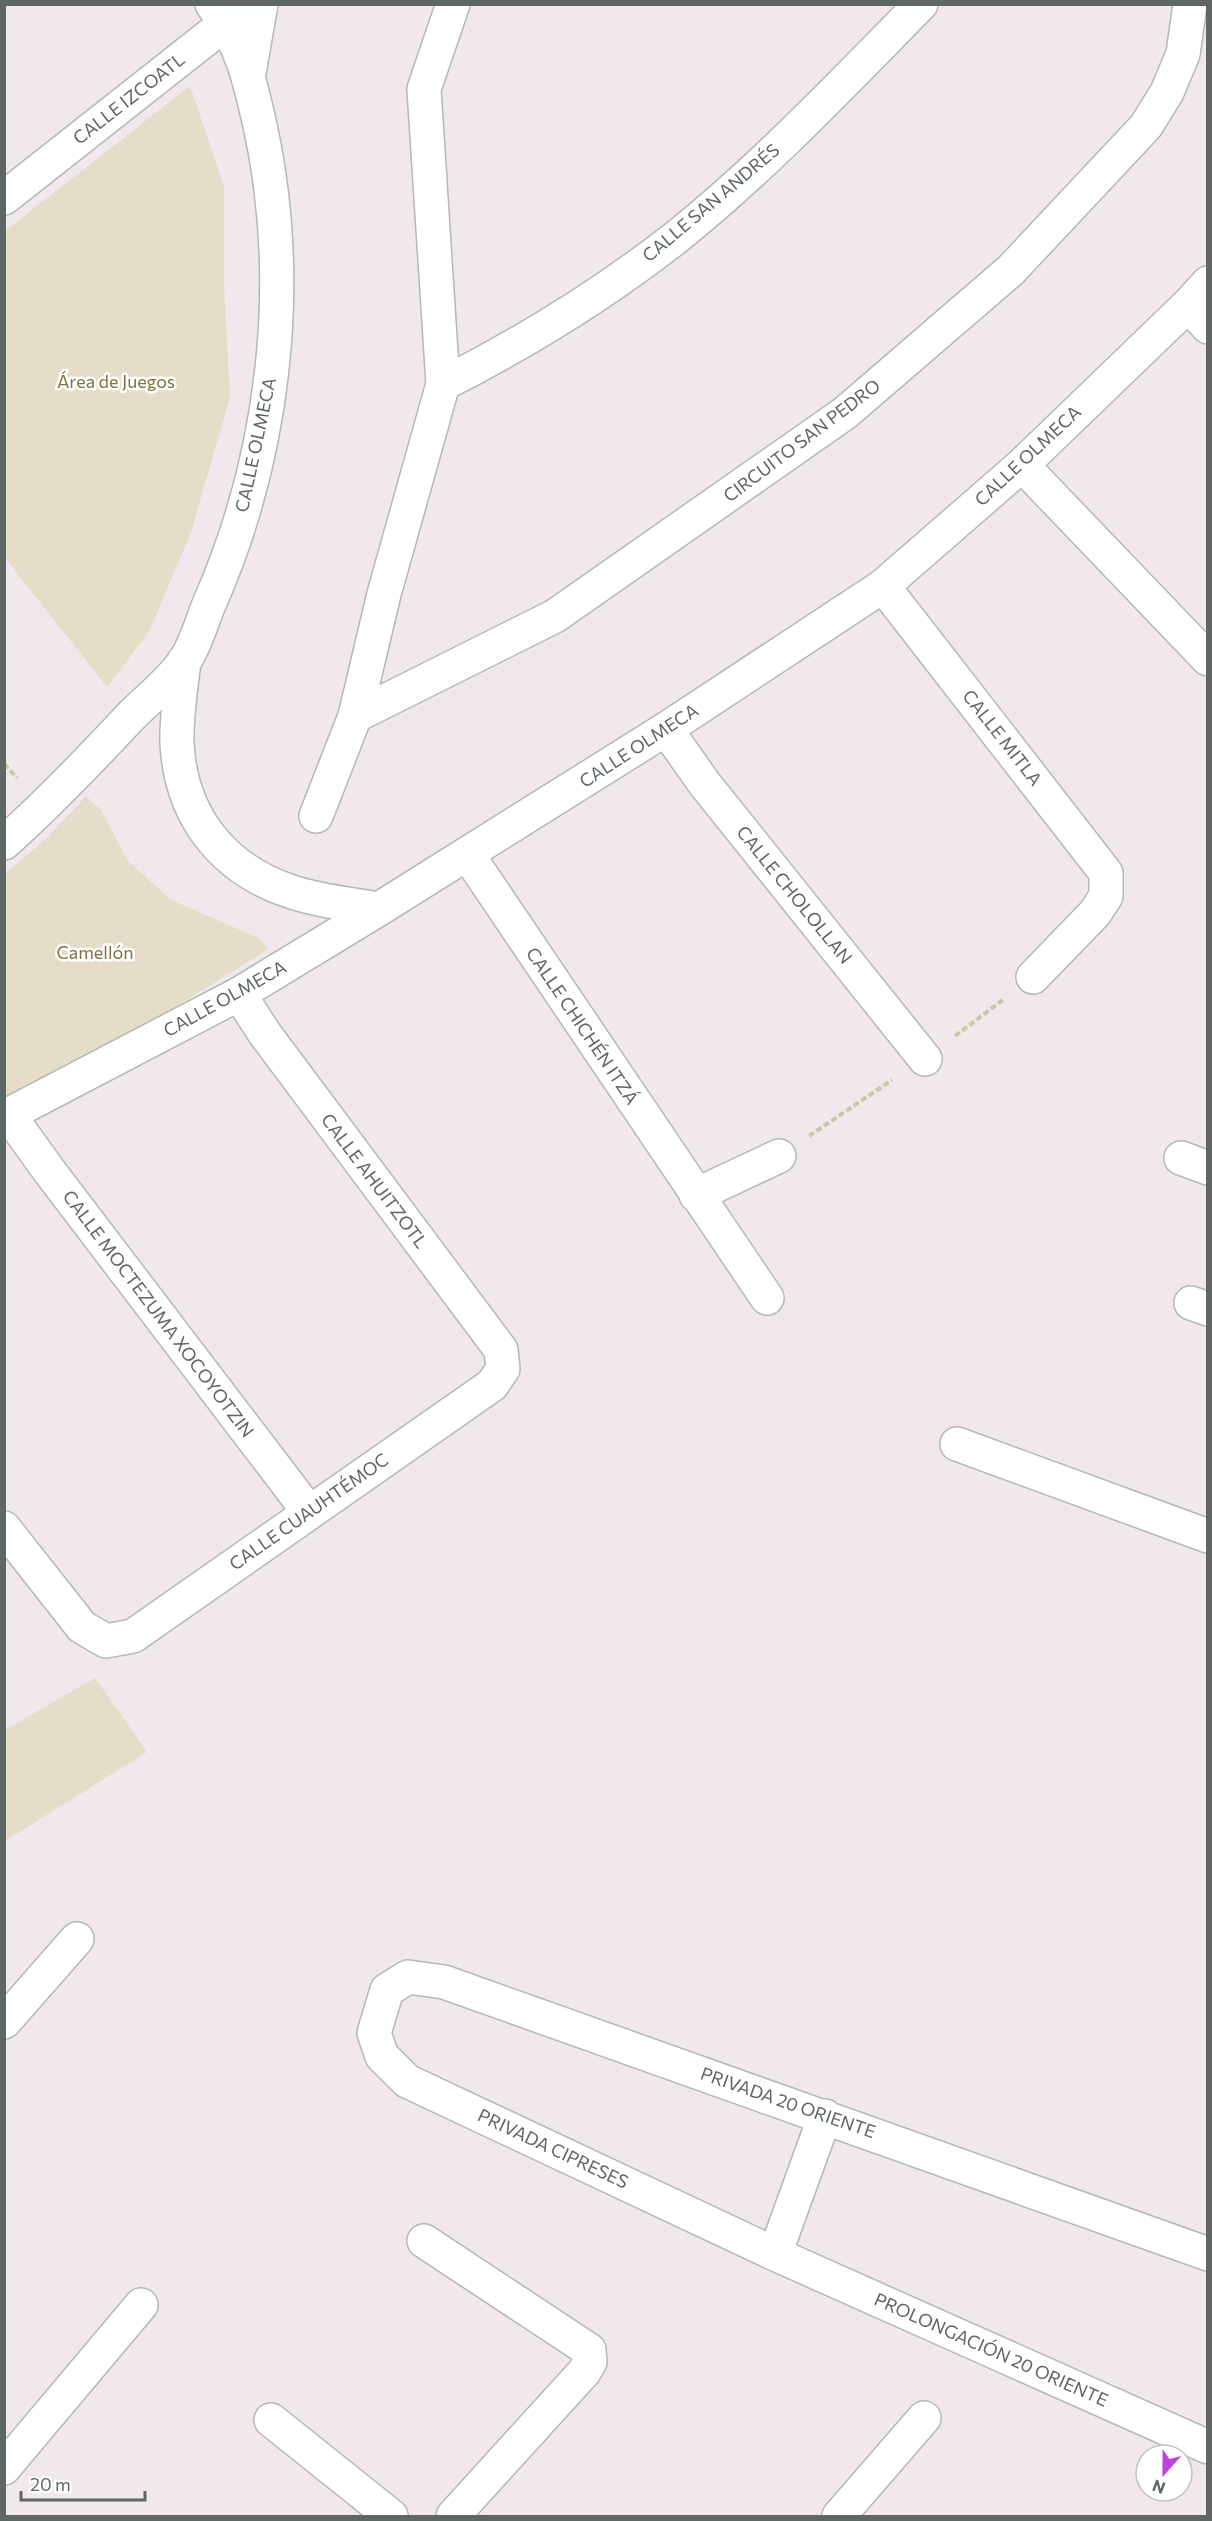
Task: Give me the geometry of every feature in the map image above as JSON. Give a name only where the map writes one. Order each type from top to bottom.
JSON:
[{"type":"street","points":[[316,816],[355,716],[384,594],[443,384],[424,89],[453,4]]},
{"type":"street","name":"CALLE SAN ANDRÉS","points":[[443,384],[500,355],[563,317],[673,239],[767,159],[921,4]]},
{"type":"street","name":"CIRCUITO SAN PEDRO","points":[[355,716],[555,616],[846,413],[1011,270],[1146,126],[1167,92],[1183,54],[1190,4]]},
{"type":"street","points":[[249,73],[260,7]]},
{"type":"street","name":"CALLE IZCOATL","points":[[4,198],[219,14],[260,7]]},
{"type":"street","points":[[219,14],[249,73]]},
{"type":"street","name":"CALLE OLMECA","points":[[4,843],[44,807],[184,662],[230,553],[251,485],[271,387],[277,266],[270,174],[249,73]]},
{"type":"street","name":"CALLE OLMECA","points":[[7,1116],[240,994],[468,855],[666,729],[883,586],[1201,305]]},
{"type":"street","points":[[1022,465],[1208,659]]},
{"type":"street","name":"CALLE MITLA","points":[[883,586],[1106,873],[1106,896],[1095,913],[1033,977]]},
{"type":"street","points":[[184,662],[178,719],[179,761],[186,793],[195,816],[210,837],[226,856],[266,882],[291,892],[380,909]]},
{"type":"street","name":"CALLE CHOLOLLAN","points":[[666,729],[704,783],[925,1059]]},
{"type":"street","name":"CALLE CHICHÉN ITZÁ","points":[[468,855],[767,1298]]},
{"type":"street","name":"CALLE AHUITZOTL","points":[[240,994],[265,1034],[501,1350],[503,1369]]},
{"type":"street","name":"CALLE MOCTEZUMA XOCOYOTZIN","points":[[7,1116],[309,1512]]},
{"type":"street","points":[[696,1195],[779,1156]]},
{"type":"street","name":"CALLE CUAUHTÉMOC","points":[[4,1528],[82,1627],[106,1641],[133,1636],[492,1385],[503,1369]]},
{"type":"street","points":[[957,1444],[1208,1536]]},
{"type":"street","points":[[4,2022],[77,1939]]},
{"type":"street","name":"PRIVADA 20 ORIENTE","points":[[380,2009],[387,1990],[408,1977],[444,1982],[1208,2254]]},
{"type":"street","name":"PRIVADA CIPRESES","points":[[380,2009],[374,2033],[382,2056],[407,2081],[775,2254]]},
{"type":"street","points":[[775,2254],[825,2116]]},
{"type":"street","points":[[424,2241],[589,2350],[590,2362],[584,2372],[453,2517]]},
{"type":"street","name":"PROLONGACIÓN 20 ORIENTE","points":[[775,2254],[1208,2447]]},
{"type":"street","points":[[4,2468],[141,2305]]},
{"type":"street","points":[[839,2517],[924,2418]]},
{"type":"street","points":[[271,2420],[391,2517]]},
{"type":"green space","name":"Área de Juegos","points":[[190,86],[224,186],[224,284],[230,397],[191,532],[150,630],[107,687],[5,558],[5,231]]},
{"type":"green space","name":"Camellón","points":[[86,796],[101,810],[128,861],[171,900],[259,938],[268,949],[138,1031],[5,1103],[4,874],[46,839]]},
{"type":"green space","points":[[95,1678],[147,1752],[5,1841],[5,1730]]}]
